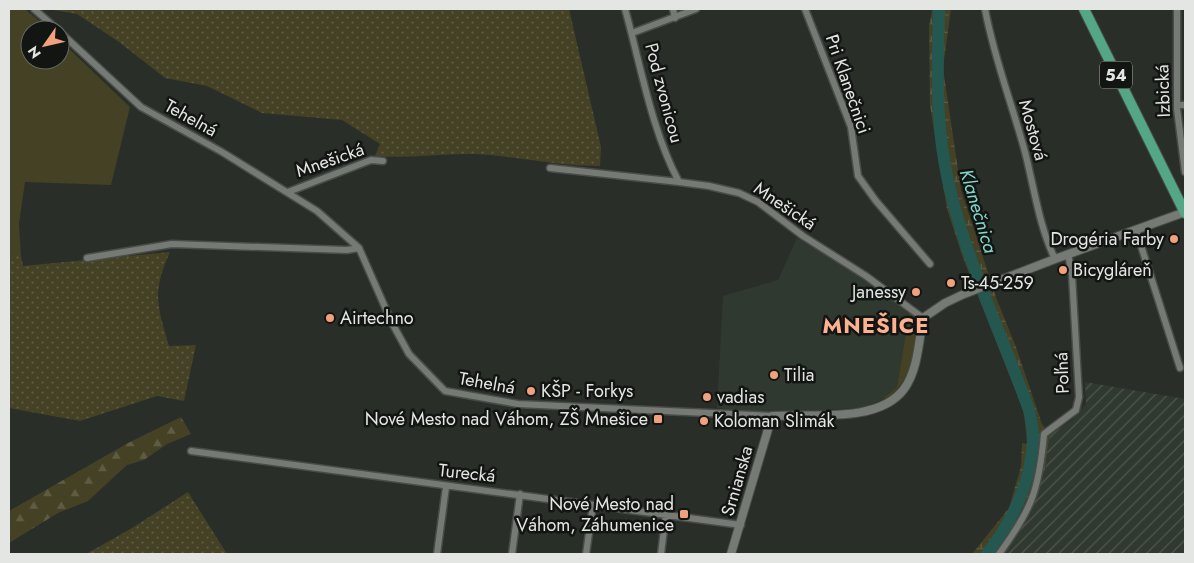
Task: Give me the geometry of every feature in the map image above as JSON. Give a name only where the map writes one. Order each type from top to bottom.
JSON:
[{"type":"main road","name":"54","points":[[1084,9],[1185,212]]},
{"type":"street","name":"Tehelná","points":[[34,9],[46,20]]},
{"type":"street","name":"Pod zvonicou","points":[[625,9],[666,157],[679,182]]},
{"type":"street","points":[[672,9],[675,18]]},
{"type":"street","points":[[632,33],[696,9]]},
{"type":"street","name":"Pri Klanečnici","points":[[805,9],[851,127],[855,166],[861,182],[930,264]]},
{"type":"street","name":"Mostová","points":[[985,9],[1001,76],[1016,121],[1039,208],[1055,258]]},
{"type":"street","name":"Izbická","points":[[1177,9],[1177,106],[1185,172]]},
{"type":"street","name":"Tehelná","points":[[70,41],[140,107],[317,210],[360,248],[392,324],[409,354],[445,391],[518,404],[772,416],[874,410],[892,401],[905,388],[916,362],[923,318]]},
{"type":"street","points":[[1177,106],[1185,105]]},
{"type":"street","name":"Mnešická","points":[[288,192],[371,160],[383,160]]},
{"type":"street","name":"Mnešická","points":[[550,168],[717,188],[758,202],[803,236],[866,276],[923,318]]},
{"type":"street","points":[[923,318],[945,302],[964,294],[1055,258],[1185,212]]},
{"type":"street","points":[[1136,230],[1180,368]]},
{"type":"street","points":[[87,258],[172,244],[347,250],[360,248]]},
{"type":"street","name":"Poľná","points":[[999,554],[1025,517],[1033,500],[1041,467],[1044,434],[1076,410],[1079,397],[1072,276],[1068,254]]},
{"type":"street","name":"Srnianska","points":[[731,554],[772,416]]},
{"type":"street","name":"Turecká","points":[[191,452],[446,487],[520,494],[666,513],[741,525]]},
{"type":"street","points":[[437,554],[446,487]]},
{"type":"street","points":[[512,554],[520,494]]},
{"type":"street","points":[[586,554],[593,504]]},
{"type":"street","points":[[661,554],[666,513]]},
{"type":"shaded area","points":[[797,238],[860,275],[909,313],[897,387],[881,400],[867,407],[772,414],[717,408],[723,296],[778,280]]},
{"type":"shaded area","points":[[1085,382],[1185,399],[1185,554],[994,554],[1045,470],[1050,435],[1072,420],[1086,404]]},
{"type":"green space","points":[[9,9],[25,9],[38,20],[20,20],[20,70],[70,70],[70,50],[130,107],[111,185],[25,182],[19,224],[21,256],[9,256]]},
{"type":"green space","points":[[48,9],[569,9],[601,147],[600,166],[474,154],[400,157],[375,156],[380,144],[342,120],[262,113],[207,86],[165,78],[119,42],[77,14]]},
{"type":"green space","points":[[932,9],[951,9],[943,68],[961,190],[997,300],[1016,347],[1042,424],[1050,435],[1045,470],[994,554],[972,554],[1009,508],[1021,466],[1022,443],[1027,444],[1024,412],[963,258],[947,209],[930,106],[929,27]]},
{"type":"green space","points":[[170,252],[164,266],[158,299],[165,332],[169,346],[196,345],[184,401],[157,396],[80,421],[9,408],[9,256],[21,256],[23,266]]},
{"type":"green space","points":[[909,313],[912,314],[916,336],[912,363],[899,387],[891,395],[881,400],[897,387]]},
{"type":"green space","points":[[181,417],[191,434],[167,444],[144,460],[127,465],[88,501],[58,513],[9,543],[9,511],[128,443]]},
{"type":"green space","points":[[188,492],[227,554],[86,554],[132,528]]},
{"type":"waterway","name":"Klanečnica","points":[[939,9],[938,106],[946,173],[965,242],[1029,410],[1033,433],[1028,471],[1019,501],[1004,529],[987,554]]},
{"type":"place","name":"Drogéria Farby","points":[[1174,239]]},
{"type":"place","name":"Bicygláreň","points":[[1063,270]]},
{"type":"place","name":"Ts-45-259","points":[[951,283]]},
{"type":"place","name":"Janessy","points":[[916,292]]},
{"type":"place","name":"Airtechno","points":[[330,318]]},
{"type":"place","name":"Tilia","points":[[774,375]]},
{"type":"place","name":"KŠP - Forkys","points":[[531,391]]},
{"type":"place","name":"vadias","points":[[707,397]]},
{"type":"place","name":"Nové Mesto nad Váhom, ZŠ Mnešice","points":[[658,419]]},
{"type":"place","name":"Koloman Slimák","points":[[704,421]]},
{"type":"place","name":"Nové Mesto nad Váhom, Záhumenice","points":[[684,514]]},
{"type":"district","name":"MNEŠICE","points":[[876,325]]}]
